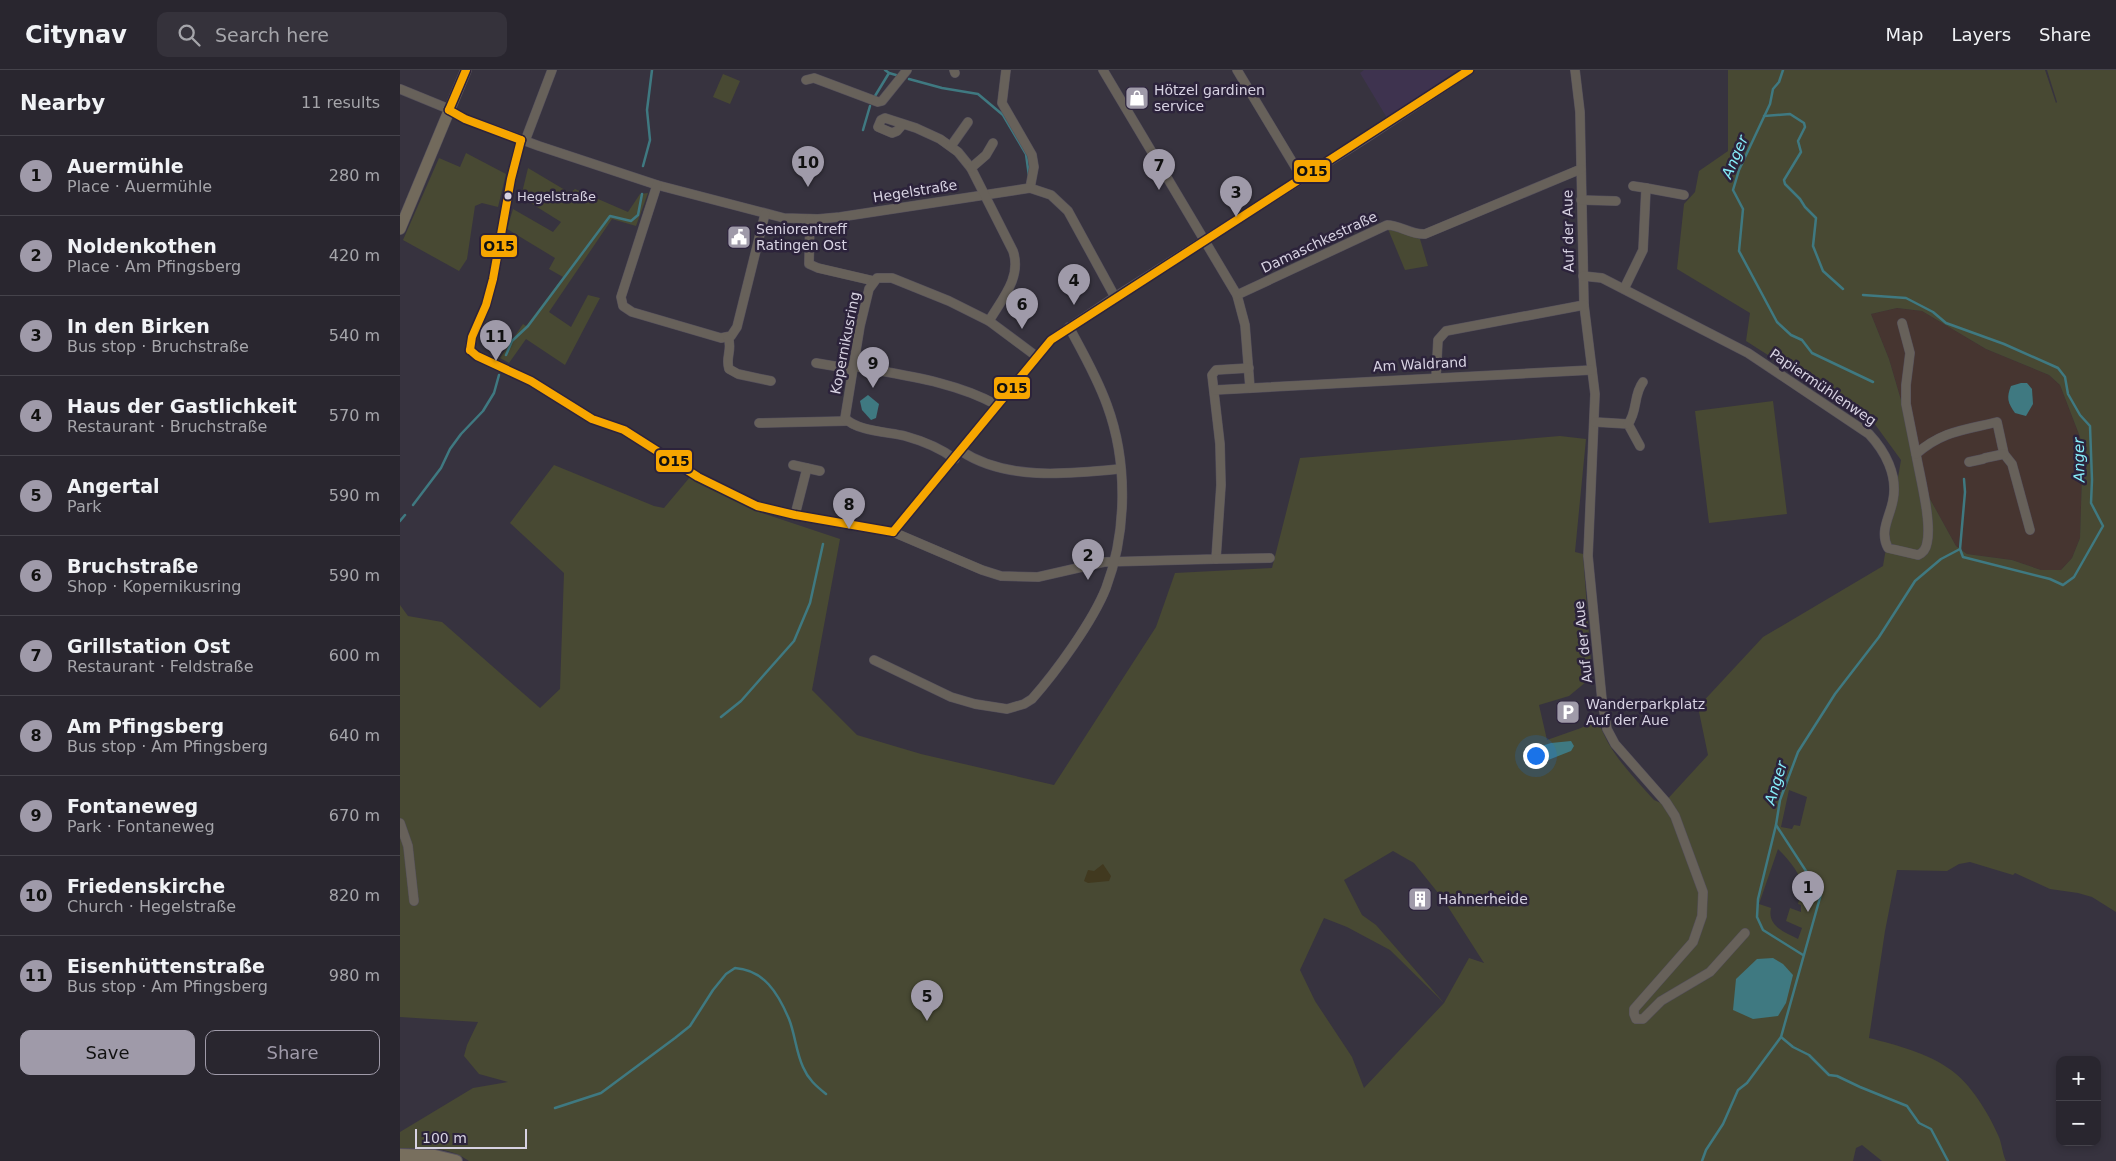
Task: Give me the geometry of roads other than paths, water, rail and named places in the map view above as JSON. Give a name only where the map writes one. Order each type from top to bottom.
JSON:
[{"type":"highway","points":[[400,1155],[435,1156],[456,1161]]},
{"type":"main road","points":[[400,230],[466,70]]},
{"type":"street","points":[[552,70],[523,141],[504,208],[489,298],[470,350],[477,356],[531,381],[587,416],[624,430],[698,477],[757,506],[796,515],[893,532],[982,570],[1001,576],[1038,577],[1093,564],[1113,562],[1270,558]]},
{"type":"street","points":[[806,80],[814,78],[878,102],[882,101],[907,70]]},
{"type":"street","points":[[1006,70],[1002,103],[1032,155],[1034,167],[1030,188],[1045,191],[1064,205],[1115,297]]},
{"type":"street","points":[[1103,70],[1237,295],[1245,325],[1250,388]]},
{"type":"street","points":[[1237,70],[1302,178]]},
{"type":"street","points":[[893,532],[1051,340],[1468,70]]},
{"type":"street","name":"Auf der Aue","points":[[1575,70],[1580,112],[1582,276],[1595,394],[1588,556],[1607,729],[1615,744],[1666,802],[1675,816],[1703,892],[1702,916],[1692,942],[1634,1009],[1635,1017],[1638,1020],[1643,1019],[1660,1001],[1710,972],[1745,933]]},
{"type":"street","name":"Hegelstraße","points":[[400,89],[450,110],[464,119],[523,141],[657,185],[765,214],[810,219],[840,217],[1030,188]]},
{"type":"street","points":[[951,146],[968,122]]},
{"type":"street","points":[[903,124],[929,134],[951,146],[971,168],[1013,251],[1016,262],[1015,277],[989,321]]},
{"type":"street","points":[[971,168],[986,155],[993,143]]},
{"type":"street","name":"Damaschkestraße","points":[[1237,295],[1387,225],[1398,226],[1414,233],[1425,234],[1581,169]]},
{"type":"street","points":[[657,185],[621,297],[623,306],[638,314],[721,338],[728,337],[737,327],[765,214]]},
{"type":"street","points":[[1633,186],[1684,195]]},
{"type":"street","points":[[1624,289],[1642,255],[1645,235],[1646,188]]},
{"type":"street","points":[[1582,200],[1616,201]]},
{"type":"street","points":[[810,219],[809,264],[818,268],[874,281]]},
{"type":"street","name":"Papiermühlenweg","points":[[1582,276],[1597,276],[1748,352],[1869,434],[1883,450],[1894,483],[1894,499],[1883,531],[1884,540],[1888,548],[1918,556],[1926,546],[1928,537],[1916,454],[1906,404],[1910,353],[1902,323]]},
{"type":"street","name":"Kopernikusring","points":[[847,421],[845,413],[860,326],[869,288],[874,281],[881,278],[892,278],[923,289],[978,315],[1036,356]]},
{"type":"street","points":[[1436,377],[1438,340],[1446,331],[1584,305]]},
{"type":"street","points":[[874,660],[962,701],[1007,709],[1024,704],[1039,691],[1093,614],[1105,589],[1113,562],[1121,520],[1120,469],[1116,437],[1108,408],[1092,367],[1069,327]]},
{"type":"street","points":[[728,337],[731,345],[727,362],[729,369],[738,374],[771,381]]},
{"type":"street","points":[[816,363],[960,388],[997,405]]},
{"type":"street","points":[[1216,559],[1221,486],[1220,444],[1212,378],[1214,371],[1249,368]]},
{"type":"street","name":"Am Waldrand","points":[[1214,390],[1592,370]]},
{"type":"street","points":[[1628,424],[1633,417],[1638,388],[1642,382]]},
{"type":"street","points":[[759,423],[847,421],[866,428],[906,436],[930,444],[954,459]]},
{"type":"street","points":[[1595,422],[1628,424]]},
{"type":"street","points":[[1916,454],[1933,440],[1996,422],[2004,454],[2012,464],[2030,530]]},
{"type":"street","points":[[1628,424],[1640,446]]},
{"type":"street","points":[[961,451],[976,459],[993,464],[1034,472],[1067,474],[1120,469]]},
{"type":"street","points":[[1969,462],[2004,454]]},
{"type":"street","points":[[793,465],[820,471]]},
{"type":"street","points":[[796,515],[807,468]]},
{"type":"street","points":[[400,823],[408,846],[414,901]]},
{"type":"water","points":[[2027,383],[2032,389],[2033,404],[2026,416],[2015,413],[2008,400],[2011,386]]},
{"type":"water","points":[[868,395],[879,404],[876,418],[871,420],[862,410],[860,401]]},
{"type":"water","points":[[1571,741],[1574,746],[1571,751],[1533,766],[1529,763],[1532,749],[1551,743]]},
{"type":"water","points":[[1773,958],[1783,964],[1793,975],[1786,1003],[1778,1016],[1753,1019],[1733,1010],[1736,979],[1757,959]]},
{"type":"waterway","points":[[643,166],[650,140],[647,110],[652,70]]},
{"type":"waterway","points":[[875,96],[889,73],[885,70]]},
{"type":"waterway","name":"Anger","points":[[1783,70],[1779,82],[1773,89],[1770,104],[1739,170],[1733,190],[1743,209],[1739,251],[1777,322],[1791,335],[1802,340],[1812,353],[1873,382]]},
{"type":"waterway","points":[[889,73],[896,75]]},
{"type":"waterway","points":[[909,79],[942,88],[978,94],[1003,115],[1026,154],[1029,176]]},
{"type":"waterway","points":[[863,130],[870,106]]},
{"type":"waterway","name":"Anger","points":[[1764,116],[1790,114],[1804,123],[1805,127],[1798,141],[1801,152],[1784,180],[1785,184],[1816,218],[1813,246],[1823,271],[1843,289]]},
{"type":"waterway","points":[[506,355],[512,341],[528,326],[610,216],[631,221],[638,215],[642,194]]},
{"type":"waterway","name":"Anger","points":[[1863,295],[1906,298],[1933,312],[1946,323],[2004,344],[2058,368],[2065,377],[2068,394],[2080,415],[2090,426],[2091,503],[2103,526],[2074,577],[2063,585],[2050,579],[1963,557],[1960,549],[1965,492],[1964,479]]},
{"type":"waterway","points":[[413,505],[441,468],[450,449],[461,434],[483,411],[494,393],[499,375]]},
{"type":"waterway","points":[[400,521],[405,515]]},
{"type":"waterway","points":[[721,717],[741,701],[794,641],[810,603],[823,544]]},
{"type":"waterway","name":"Anger","points":[[1702,1161],[1706,1150],[1723,1124],[1738,1090],[1747,1083],[1781,1037],[1821,894],[1776,825],[1780,800],[1798,752],[1835,694],[1879,637],[1915,581],[1941,559],[1960,549]]},
{"type":"waterway","points":[[1776,825],[1758,899],[1757,917],[1763,930],[1803,955]]},
{"type":"waterway","points":[[555,1108],[601,1093],[675,1038],[690,1026],[713,990],[726,974],[735,968],[754,973],[769,984],[775,992],[789,1019],[805,1071],[813,1082],[826,1094]]},
{"type":"waterway","points":[[1781,1037],[1793,1047],[1809,1055],[1829,1075],[1837,1076],[1907,1106],[1919,1123],[1931,1129],[1948,1161]]},
{"type":"place","name":"Hötzel gardinen service","points":[[1137,98]]},
{"type":"place","name":"Friedenskirche","points":[[808,187]]},
{"type":"place","name":"Grillstation Ost","points":[[1159,190]]},
{"type":"place","name":"Hegelstraße","points":[[508,196]]},
{"type":"place","name":"In den Birken","points":[[1236,217]]},
{"type":"place","name":"Seniorentreff Ratingen Ost","points":[[739,237]]},
{"type":"place","name":"Haus der Gastlichkeit","points":[[1074,305]]},
{"type":"place","name":"Bruchstraße","points":[[1022,329]]},
{"type":"place","name":"Eisenhüttenstraße","points":[[496,361]]},
{"type":"place","name":"Fontaneweg","points":[[873,388]]},
{"type":"place","name":"Am Pfingsberg","points":[[849,529]]},
{"type":"place","name":"Noldenkothen","points":[[1088,580]]},
{"type":"place","name":"Wanderparkplatz Auf der Aue","points":[[1568,712]]},
{"type":"place","name":"Hahnerheide","points":[[1420,899]]},
{"type":"place","name":"Auermühle","points":[[1808,912]]},
{"type":"place","name":"Angertal","points":[[927,1021]]}]
